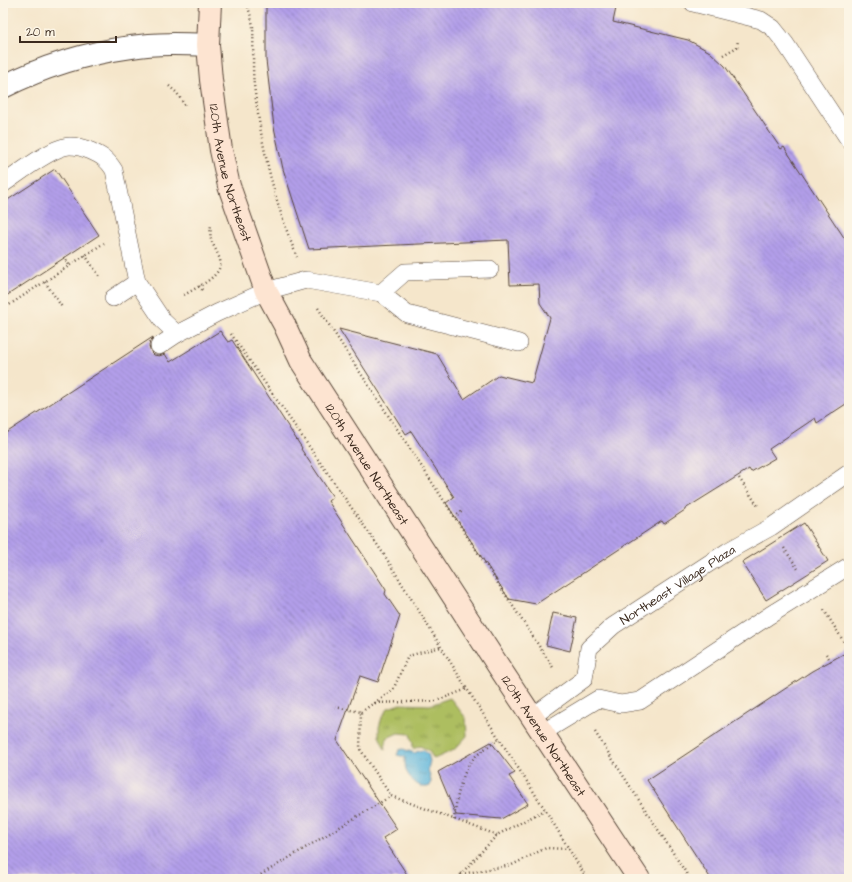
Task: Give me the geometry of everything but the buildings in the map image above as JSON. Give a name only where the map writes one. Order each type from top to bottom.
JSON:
[{"type":"street","name":"120th Avenue Northeast","points":[[210,3],[208,45],[211,80],[221,150],[229,186],[266,291],[284,324],[301,361],[537,725],[639,879]]},
{"type":"street","points":[[3,87],[49,68],[95,54],[132,47],[171,44],[208,45]]},
{"type":"lane","points":[[693,3],[754,18],[773,28],[785,43],[849,140]]},
{"type":"lane","points":[[3,184],[54,151],[69,146],[85,149],[99,154],[107,160],[114,170],[137,282],[163,321],[177,334]]},
{"type":"lane","points":[[381,293],[405,272],[490,269]]},
{"type":"lane","points":[[159,346],[177,334],[217,313],[266,291],[306,280],[381,293],[407,314],[519,343]]},
{"type":"lane","points":[[113,298],[137,282]]},
{"type":"lane","name":"Northeast Village Plaza","points":[[537,725],[584,679],[589,648],[613,626],[728,551],[771,527],[849,473]]},
{"type":"lane","points":[[537,725],[598,699],[621,704],[640,701],[770,615],[849,566]]},
{"type":"path","points":[[247,3],[253,25],[253,78],[260,129],[269,172],[282,218],[292,246]]},
{"type":"path","points":[[169,86],[184,103],[186,110]]},
{"type":"path","points":[[184,295],[216,276],[220,270],[221,263],[210,239],[211,218]]},
{"type":"path","points":[[3,309],[86,256],[126,228]]},
{"type":"path","points":[[64,257],[69,266]]},
{"type":"path","points":[[45,282],[62,307]]},
{"type":"path","points":[[318,308],[556,673]]},
{"type":"path","points":[[228,328],[384,553],[467,689],[545,810],[587,879]]},
{"type":"path","points":[[740,478],[844,642]]},
{"type":"path","points":[[454,517],[463,511]]},
{"type":"path","points":[[335,707],[361,712],[393,690],[408,656],[441,647]]},
{"type":"path","points":[[826,654],[831,661]]},
{"type":"path","points":[[374,703],[436,701],[467,689]]},
{"type":"path","points":[[361,712],[360,749],[392,796],[497,835]]},
{"type":"path","points":[[592,727],[690,879]]},
{"type":"path","points":[[454,820],[457,798],[470,763],[481,751],[499,739]]},
{"type":"path","points":[[254,879],[392,796]]},
{"type":"path","points":[[460,879],[461,874],[497,835],[545,810]]},
{"type":"path","points":[[461,874],[512,865],[546,848],[569,849]]},
{"type":"green space","points":[[450,698],[466,718],[467,736],[454,750],[434,759],[428,750],[420,746],[414,749],[412,747],[413,744],[410,734],[398,733],[387,738],[385,749],[379,736],[379,727],[382,717],[388,708],[400,704],[430,705]]},
{"type":"water","points":[[403,749],[415,753],[423,750],[428,754],[430,761],[428,769],[431,781],[430,786],[422,787],[415,783],[410,777],[406,770],[405,757],[397,755],[399,750]]}]
